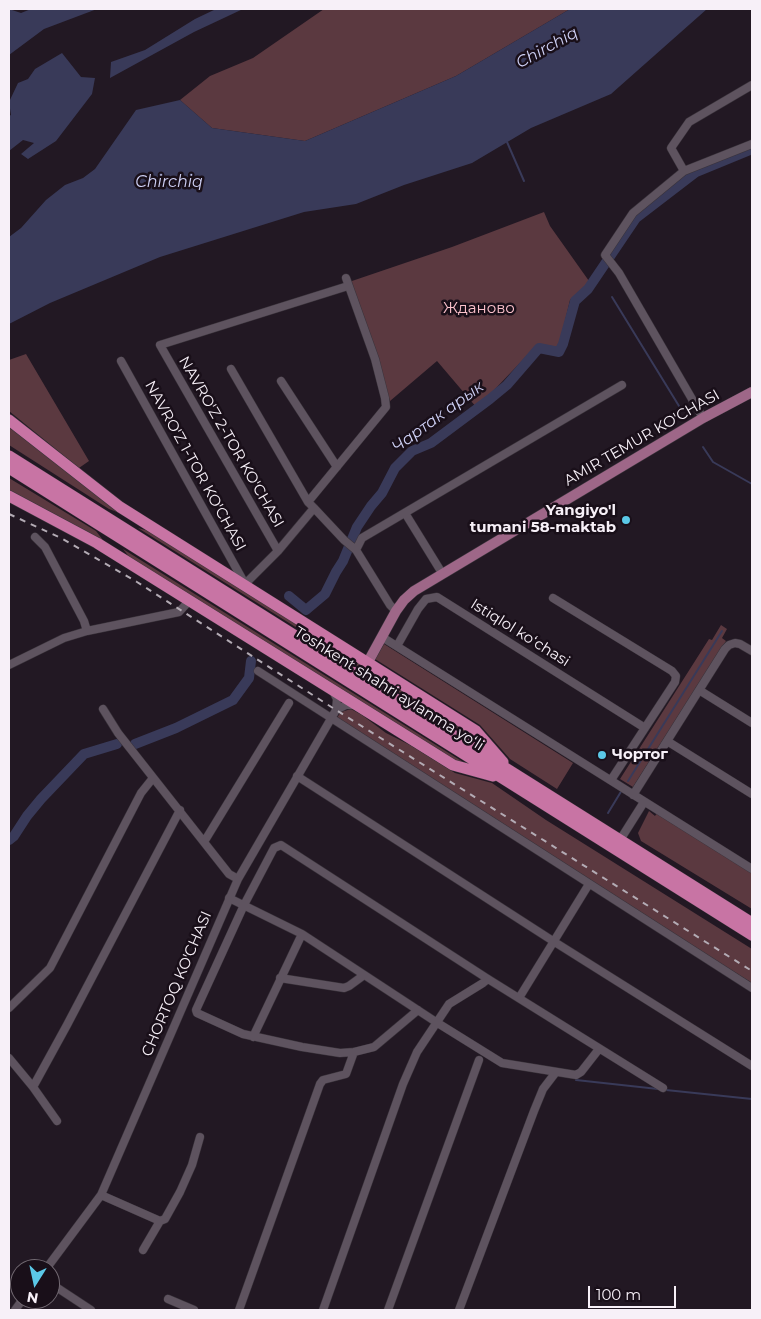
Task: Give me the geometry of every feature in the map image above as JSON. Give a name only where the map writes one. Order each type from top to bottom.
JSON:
[{"type":"highway","points":[[9,420],[111,501],[476,731],[508,775]]},
{"type":"highway","name":"Toshkent shahri aylanma yoʻli","points":[[9,456],[90,513]]},
{"type":"highway","name":"Toshkent shahri aylanma yoʻli","points":[[9,468],[90,513],[618,844],[752,923]]},
{"type":"highway","points":[[9,496],[97,543],[453,765],[508,775]]},
{"type":"highway","points":[[90,513],[156,529]]},
{"type":"highway","points":[[90,513],[132,565]]},
{"type":"highway","name":"Toshkent shahri aylanma yoʻli","points":[[618,844],[752,935]]},
{"type":"main road","name":"AMIR TEMUR KO'CHASI","points":[[368,662],[396,611],[410,594],[442,573],[703,418],[752,392]]},
{"type":"street","points":[[684,171],[671,148],[689,122],[752,85]]},
{"type":"street","points":[[703,418],[619,273],[605,255],[633,213],[684,171],[752,144]]},
{"type":"street","name":"NAVRO'Z 2-TOR KO'CHASI","points":[[278,552],[160,345],[347,282],[375,359],[386,404],[382,413],[337,467]]},
{"type":"street","name":"NAVRO'Z 1-TOR KO'CHASI","points":[[121,361],[245,584]]},
{"type":"street","points":[[231,369],[311,505],[344,540],[355,548],[390,605],[396,611]]},
{"type":"street","points":[[245,584],[278,552],[337,467],[281,381]]},
{"type":"street","points":[[355,548],[362,538],[622,386]]},
{"type":"street","points":[[406,513],[442,573]]},
{"type":"street","points":[[35,537],[45,547],[84,621],[86,631]]},
{"type":"street","name":"Istiqlol koʻchasi","points":[[397,646],[418,609],[426,599],[437,597],[645,728]]},
{"type":"street","points":[[554,598],[672,671],[676,676],[675,682],[611,780]]},
{"type":"street","points":[[9,665],[64,638],[86,631],[179,612],[190,600]]},
{"type":"street","points":[[382,637],[752,869]]},
{"type":"street","points":[[633,795],[729,645],[738,643],[752,652]]},
{"type":"street","points":[[258,671],[752,988]]},
{"type":"street","points":[[329,688],[336,696],[336,710],[349,704],[360,707]]},
{"type":"street","points":[[699,690],[752,723]]},
{"type":"street","points":[[204,842],[289,703]]},
{"type":"street","points":[[103,709],[118,733],[229,874],[238,879]]},
{"type":"street","name":"CHORTOQ KO'CHASI","points":[[53,1259],[101,1195],[238,879],[336,710]]},
{"type":"street","points":[[667,741],[752,794]]},
{"type":"street","points":[[297,776],[553,941],[752,1066]]},
{"type":"street","points":[[9,1008],[50,968],[141,793],[153,778]]},
{"type":"street","points":[[618,844],[644,802]]},
{"type":"street","points":[[33,1087],[180,810]]},
{"type":"street","points":[[418,1010],[374,1047],[340,1053],[253,1037],[198,1013],[196,1010],[244,905],[274,848],[283,846],[488,979],[663,1088]]},
{"type":"street","points":[[519,998],[589,884]]},
{"type":"street","points":[[230,898],[302,934],[502,1063],[576,1075],[581,1072],[599,1048]]},
{"type":"street","points":[[253,1037],[302,934]]},
{"type":"street","points":[[280,978],[344,988],[364,974]]},
{"type":"street","points":[[323,1310],[417,1052],[448,1004],[488,979]]},
{"type":"street","points":[[239,1310],[320,1084],[323,1080],[346,1074],[354,1052]]},
{"type":"street","points":[[9,1058],[33,1087],[57,1121]]},
{"type":"street","points":[[388,1310],[479,1060]]},
{"type":"street","points":[[459,1310],[534,1111],[543,1090],[556,1072]]},
{"type":"street","points":[[143,1250],[160,1221],[165,1219],[180,1192],[192,1164],[200,1137]]},
{"type":"street","points":[[101,1195],[160,1221]]},
{"type":"street","points":[[60,1290],[91,1310]]},
{"type":"street","points":[[168,1299],[194,1310]]},
{"type":"green space","points":[[324,9],[570,9],[456,76],[305,141],[212,128],[180,100],[210,76],[253,58]]},
{"type":"green space","name":"Жданово","points":[[544,212],[550,226],[589,281],[570,300],[559,346],[556,349],[537,345],[477,408],[437,361],[390,401],[349,282],[452,247]]},
{"type":"green space","points":[[26,354],[89,461],[79,468],[9,411],[9,360]]},
{"type":"green space","points":[[9,427],[125,515],[109,509],[9,445]]},
{"type":"green space","points":[[9,478],[96,531],[106,544],[9,492]]},
{"type":"green space","points":[[138,528],[153,532],[474,734],[480,743]]},
{"type":"green space","points":[[123,549],[468,765],[454,762],[130,558]]},
{"type":"green space","points":[[721,625],[727,629],[722,638],[726,641],[633,787],[620,779],[709,639],[712,640]]},
{"type":"green space","points":[[384,644],[573,763],[557,789],[510,759],[480,725],[375,659]]},
{"type":"green space","points":[[351,709],[386,733],[410,745],[455,773],[492,783],[546,820],[752,949],[752,983],[590,883],[336,719],[341,712]]},
{"type":"green space","points":[[649,811],[655,816],[657,813],[752,872],[752,909],[641,841],[638,833]]},
{"type":"water","points":[[9,9],[21,13],[31,9],[97,9],[44,29],[9,55]]},
{"type":"water","points":[[216,9],[243,9],[194,32],[110,78],[111,62],[145,50],[195,19]]},
{"type":"water","name":"Chirchiq","points":[[570,9],[707,9],[611,94],[531,128],[472,163],[404,185],[356,204],[304,212],[160,257],[50,303],[9,324],[9,237],[21,228],[46,200],[65,185],[83,178],[95,169],[136,110],[180,100],[212,128],[305,141],[456,76]]},
{"type":"water","points":[[62,53],[81,77],[95,78],[92,94],[56,141],[28,159],[21,154],[34,143],[23,140],[9,151],[9,116],[11,115],[9,102],[18,83],[28,79],[35,69]]},
{"type":"waterway","points":[[507,142],[524,181]]},
{"type":"waterway","name":"Чартак арык","points":[[289,596],[306,610],[325,594],[343,561],[357,527],[382,493],[395,468],[412,451],[431,443],[490,399],[507,385],[539,348],[559,352],[575,301],[588,289],[636,218],[696,172],[752,149]]},
{"type":"waterway","points":[[612,297],[679,406]]},
{"type":"waterway","points":[[703,447],[713,462],[752,484]]},
{"type":"waterway","points":[[628,781],[722,631]]},
{"type":"waterway","name":"Чартак арык","points":[[135,744],[176,728],[233,700],[249,678],[251,661]]},
{"type":"waterway","name":"Чартак арык","points":[[9,840],[41,799],[84,754],[117,744]]},
{"type":"waterway","points":[[608,813],[622,790]]},
{"type":"waterway","points":[[576,1080],[658,1089]]},
{"type":"waterway","points":[[666,1090],[752,1099]]},
{"type":"railway","points":[[9,514],[61,538],[137,582],[336,710],[752,971]]},
{"type":"place","name":"Yangiyo'l tumani 58-maktab","points":[[626,520]]},
{"type":"place","name":"Чортог","points":[[602,755]]}]
